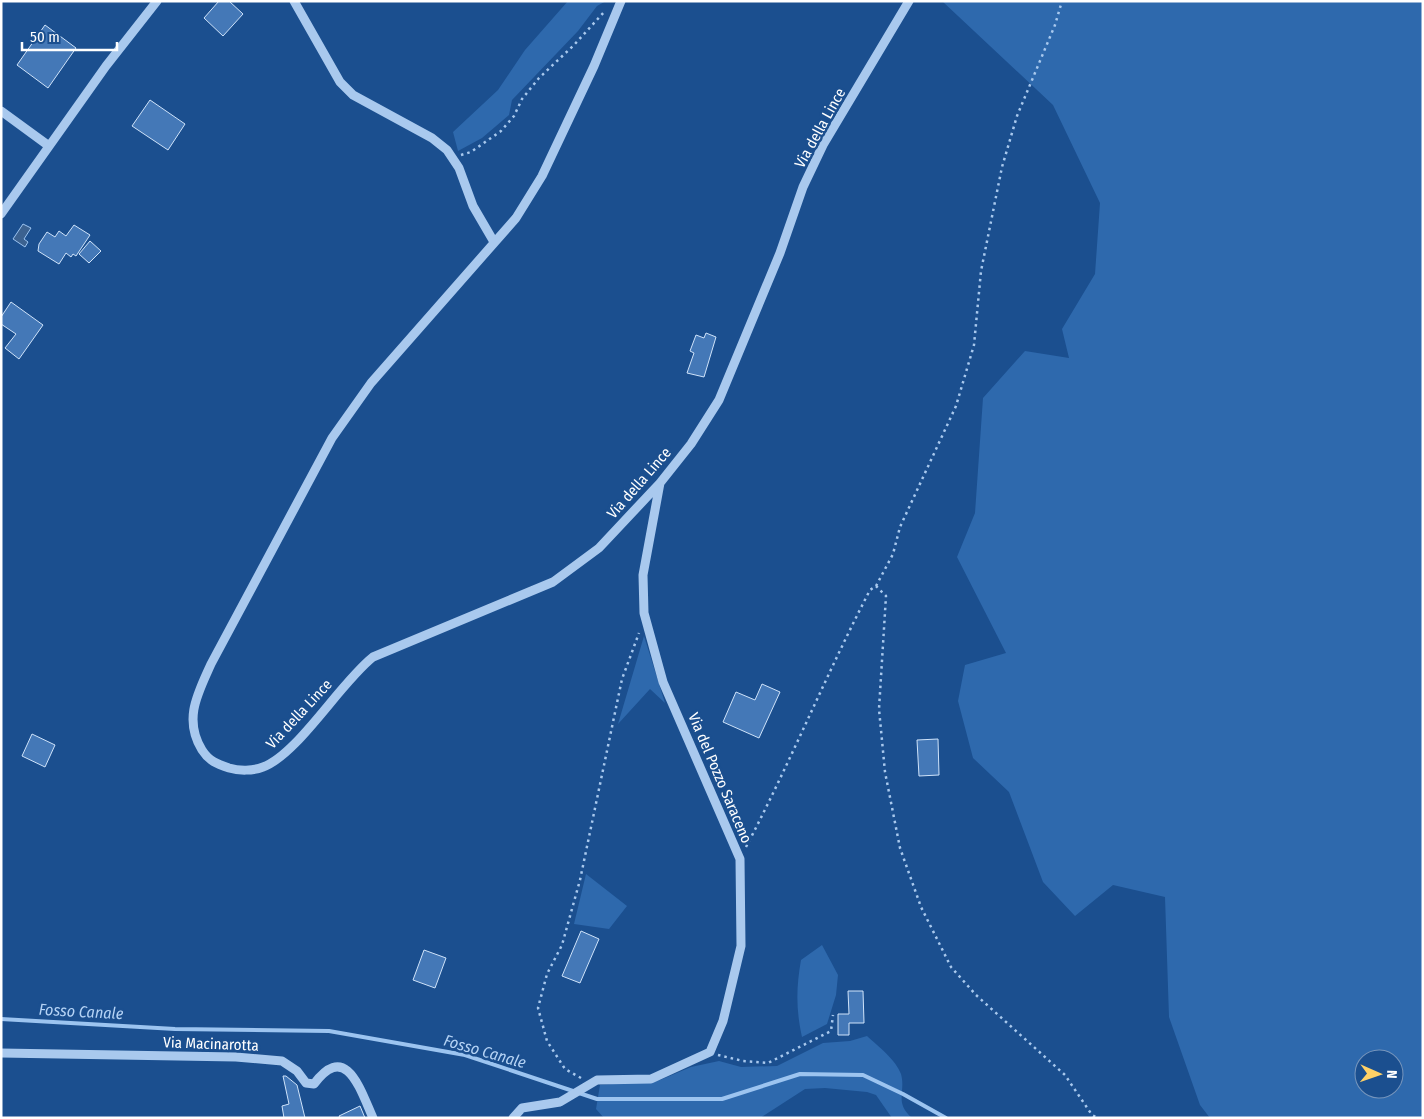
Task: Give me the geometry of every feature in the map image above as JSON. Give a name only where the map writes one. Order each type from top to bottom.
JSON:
[{"type":"street","points":[[1,214],[157,1]]},
{"type":"street","points":[[294,1],[340,82],[353,95],[432,138],[447,150],[458,168],[473,206],[494,242]]},
{"type":"street","name":"Via della Lince","points":[[621,1],[594,66],[542,176],[516,218],[371,384],[332,438],[211,664],[196,698],[192,725],[195,738],[207,758],[218,765],[241,770],[263,767],[278,758],[293,744],[359,668],[373,657],[553,582],[600,548],[660,483],[691,444],[719,400],[780,253],[803,187],[823,145],[909,1]]},
{"type":"street","points":[[1,110],[49,146]]},
{"type":"street","name":"Via del Pozzo Saraceno","points":[[660,483],[643,575],[642,604],[663,682],[740,859],[741,946],[723,1021],[710,1052]]},
{"type":"street","points":[[513,1118],[522,1108],[560,1102],[596,1080],[651,1078],[710,1052]]},
{"type":"street","name":"Via Macinarotta","points":[[1,1053],[245,1058],[282,1062],[297,1072],[306,1083],[314,1084],[323,1072],[332,1066],[341,1066],[350,1072],[373,1118]]},
{"type":"path","points":[[452,158],[471,152],[501,131],[514,116],[522,99],[539,78],[574,45],[608,8],[621,1]]},
{"type":"path","points":[[740,859],[771,799],[840,647],[870,590],[876,586],[893,554],[900,527],[956,406],[974,345],[981,271],[1002,167],[1017,116],[1055,25],[1062,1]]},
{"type":"path","points":[[876,586],[886,596],[879,709],[885,772],[900,848],[921,907],[951,967],[976,995],[1065,1075],[1092,1115],[1098,1118]]},
{"type":"path","points":[[590,1084],[565,1069],[547,1041],[538,1008],[547,974],[562,946],[580,880],[622,679],[639,631]]},
{"type":"path","points":[[710,1052],[743,1061],[768,1063],[831,1031],[833,1015]]},
{"type":"shaded area","points":[[568,1],[606,1],[597,6],[578,31],[512,100],[509,115],[482,138],[458,151],[453,132],[498,90],[525,50]]},
{"type":"shaded area","points":[[942,1],[1423,1],[1423,1118],[1210,1118],[1200,1105],[1169,1017],[1165,897],[1113,885],[1075,916],[1043,882],[1009,792],[973,758],[958,701],[965,665],[1006,653],[957,557],[975,513],[983,398],[1025,351],[1069,358],[1062,329],[1095,274],[1100,203],[1053,105]]},
{"type":"shaded area","points":[[23,224],[31,228],[24,239],[28,242],[25,247],[13,239]]},
{"type":"shaded area","points":[[644,636],[665,703],[650,689],[618,724]]},
{"type":"shaded area","points":[[586,874],[627,906],[609,929],[574,924]]},
{"type":"shaded area","points":[[822,945],[838,975],[836,995],[827,1024],[802,1037],[797,999],[801,960]]},
{"type":"shaded area","points":[[867,1036],[899,1069],[902,1080],[903,1107],[912,1118],[892,1118],[876,1095],[867,1092],[825,1088],[805,1089],[760,1118],[604,1118],[596,1109],[600,1085],[660,1080],[691,1067],[719,1061],[741,1067],[777,1066],[823,1043],[850,1041]]},
{"type":"building","points":[[219,1],[229,1],[243,14],[223,36],[204,18]]},
{"type":"building","points":[[45,25],[76,48],[48,88],[17,65]]},
{"type":"building","points":[[150,100],[185,124],[168,150],[132,126]]},
{"type":"building","points":[[74,225],[90,235],[76,256],[73,254],[71,257],[66,253],[59,264],[38,251],[39,244],[47,232],[55,237],[59,231],[66,236]]},
{"type":"building","points":[[90,241],[101,251],[89,263],[79,254]]},
{"type":"building","points":[[11,302],[43,325],[19,359],[5,348],[16,334],[1,324],[1,317]]},
{"type":"building","points":[[706,333],[716,337],[704,377],[687,373],[694,353],[690,351],[696,335],[704,338]]},
{"type":"building","points":[[762,684],[780,692],[759,738],[723,722],[736,692],[755,700]]},
{"type":"building","points":[[32,734],[55,745],[45,767],[22,756]]},
{"type":"building","points":[[938,739],[939,775],[919,776],[917,740]]},
{"type":"building","points":[[581,931],[599,939],[580,983],[562,976]]},
{"type":"building","points":[[424,950],[446,958],[435,988],[413,980]]},
{"type":"building","points":[[848,991],[863,991],[864,1023],[849,1023],[849,1035],[838,1035],[838,1014],[849,1014]]},
{"type":"building","points":[[283,1076],[286,1076],[297,1085],[305,1118],[284,1118],[282,1106],[289,1104]]},
{"type":"building","points":[[360,1106],[365,1118],[340,1118],[339,1116]]},
{"type":"waterway","name":"Fosso Canale","points":[[1,1019],[175,1029],[329,1031],[465,1055],[597,1099],[722,1099],[800,1074],[863,1075],[903,1094],[946,1118]]}]
